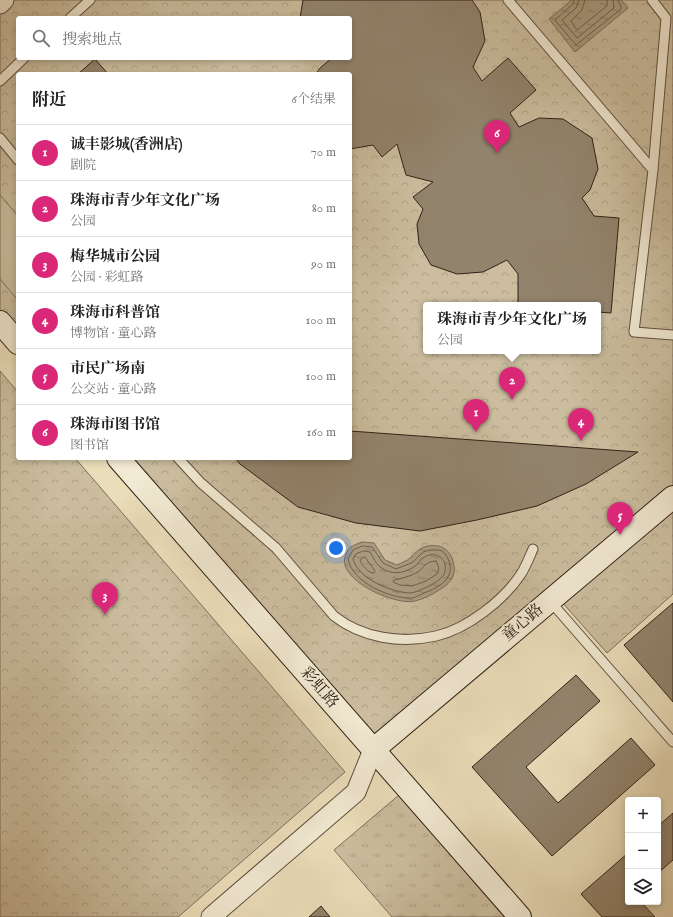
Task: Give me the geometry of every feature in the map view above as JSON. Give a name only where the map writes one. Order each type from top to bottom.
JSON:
[{"type":"street","points":[[0,4],[4,0]]},
{"type":"street","points":[[0,322],[16,341]]},
{"type":"street","name":"彩虹路","points":[[120,460],[520,917]]},
{"type":"street","name":"童心路","points":[[373,750],[673,497]]},
{"type":"street","points":[[211,917],[356,792],[373,750]]},
{"type":"lane","points":[[72,16],[90,0]]},
{"type":"lane","points":[[508,0],[654,170]]},
{"type":"lane","points":[[652,0],[666,18],[654,170],[634,332],[673,335]]},
{"type":"lane","points":[[0,81],[22,60]]},
{"type":"lane","points":[[0,138],[16,158]]},
{"type":"lane","points":[[180,460],[201,483],[276,548],[334,616],[345,625],[365,633],[387,638],[410,639],[436,636],[458,628],[478,616],[502,597],[520,575],[527,564],[533,549]]},
{"type":"lane","points":[[550,601],[673,742]]},
{"type":"green space","points":[[5,0],[673,0],[673,496],[373,749],[121,460],[352,460],[352,72],[16,72],[16,340],[0,321],[0,4]]},
{"type":"green space","points":[[0,195],[16,214],[16,298],[0,279]]},
{"type":"green space","points":[[0,371],[16,390],[16,460],[77,460],[345,772],[178,917],[0,917]]},
{"type":"green space","points":[[673,507],[673,594],[607,653],[561,601]]},
{"type":"green space","points":[[399,795],[504,917],[392,917],[334,850]]},
{"type":"water","points":[[572,0],[621,0],[628,8],[575,52],[549,19]]},
{"type":"water","points":[[362,542],[374,543],[385,560],[397,565],[409,559],[418,550],[424,547],[440,547],[448,552],[453,560],[453,578],[436,592],[415,601],[394,599],[381,595],[368,589],[357,581],[349,573],[345,563],[346,554],[350,547]]},
{"type":"building","points":[[303,0],[472,0],[480,12],[485,41],[473,67],[482,81],[508,58],[536,90],[510,113],[519,127],[539,118],[563,119],[592,138],[598,169],[590,190],[582,198],[594,216],[619,218],[611,313],[601,312],[601,302],[518,302],[518,274],[507,260],[483,272],[457,274],[431,265],[419,244],[417,224],[423,209],[413,197],[433,182],[406,175],[397,144],[382,157],[373,145],[352,149],[352,72],[317,72],[330,60],[352,60],[352,16],[300,16]]},
{"type":"building","points":[[94,60],[96,60],[106,72],[80,72]]},
{"type":"building","points":[[352,431],[638,452],[586,484],[537,506],[420,531],[356,523],[298,507],[237,460],[352,460]]},
{"type":"building","points":[[673,603],[673,702],[624,645]]},
{"type":"building","points":[[576,675],[600,701],[526,767],[558,803],[631,738],[655,765],[552,856],[472,767]]},
{"type":"building","points":[[673,813],[673,860],[661,870],[661,833],[661,823]]},
{"type":"building","points":[[625,856],[625,905],[644,905],[655,917],[602,917],[581,894]]},
{"type":"building","points":[[321,906],[330,917],[309,917]]},
{"type":"place","name":"珠海市图书馆","points":[[497,153]]},
{"type":"place","name":"珠海市青少年文化广场","points":[[512,400]]},
{"type":"place","name":"诚丰影城(香洲店)","points":[[476,432]]},
{"type":"place","name":"珠海市科普馆","points":[[581,441]]},
{"type":"place","name":"市民广场南","points":[[620,535]]},
{"type":"place","name":"梅华城市公园","points":[[105,615]]}]
